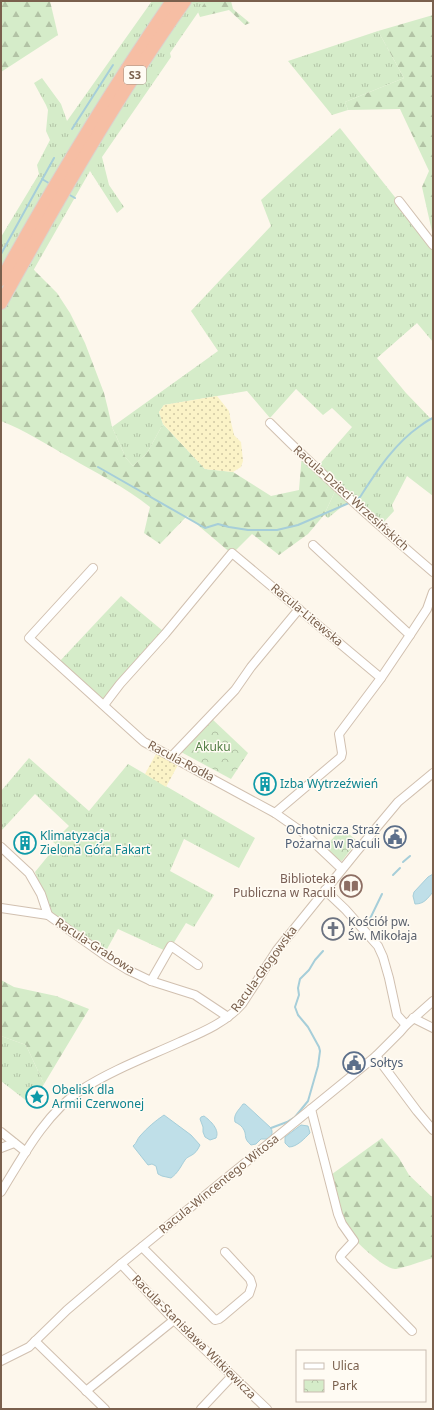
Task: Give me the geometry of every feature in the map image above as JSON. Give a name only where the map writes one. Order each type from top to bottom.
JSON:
[{"type":"highway","name":"S3","points":[[1,303],[80,153],[128,66],[172,1]]},
{"type":"highway","name":"S3","points":[[1,280],[80,153],[185,1]]},
{"type":"street","points":[[399,200],[433,245]]},
{"type":"street","name":"Racula-Dzieci Wrzesińskich","points":[[270,424],[378,525],[433,572]]},
{"type":"street","points":[[313,545],[410,635]]},
{"type":"street","name":"Racula-Litewska","points":[[104,705],[120,684],[165,634],[232,552],[381,678]]},
{"type":"street","name":"Racula-Rodła","points":[[93,568],[29,638],[144,742],[275,813],[305,834],[342,869]]},
{"type":"street","points":[[275,813],[341,757],[342,753],[339,734],[381,678],[410,635],[427,609],[433,592]]},
{"type":"street","points":[[172,756],[235,690],[250,667],[299,609]]},
{"type":"street","name":"Racula-Głogowska","points":[[1,1192],[26,1152],[55,1112],[72,1096],[118,1070],[207,1030],[228,1018],[242,1004],[277,950],[398,802],[433,773]]},
{"type":"street","points":[[1,847],[29,874],[41,894],[48,915]]},
{"type":"street","points":[[325,890],[345,909],[378,946],[389,978],[397,1015],[406,1024]]},
{"type":"street","name":"Racula-Grabowa","points":[[1,908],[48,915],[107,957],[151,981],[195,995],[228,1018]]},
{"type":"street","points":[[151,981],[171,946],[198,965]]},
{"type":"street","name":"Racula-Wincentego Witosa","points":[[1,1361],[28,1347],[67,1310],[121,1264],[376,1056],[406,1024],[433,1001]]},
{"type":"street","points":[[413,1018],[433,1028]]},
{"type":"street","points":[[376,1056],[417,1112],[433,1130]]},
{"type":"street","points":[[311,1109],[338,1214],[342,1224],[354,1241],[341,1254],[340,1257],[412,1331]]},
{"type":"street","points":[[1,1132],[26,1152]]},
{"type":"street","points":[[1,1148],[14,1143]]},
{"type":"street","points":[[142,1247],[215,1320],[223,1316],[249,1294],[252,1288],[250,1279],[225,1252]]},
{"type":"street","name":"Racula-Stanisława Witkiewicza","points":[[121,1264],[174,1320],[267,1409]]},
{"type":"street","points":[[86,1391],[174,1320]]},
{"type":"street","points":[[35,1341],[105,1409]]},
{"type":"street","points":[[201,1409],[232,1376]]},
{"type":"green space","points":[[1,1],[50,1],[58,35],[1,72]]},
{"type":"green space","points":[[152,1],[206,1],[170,53],[171,57],[102,157],[109,185],[124,207],[117,213],[90,171],[33,271],[1,340],[1,237],[39,174],[37,165],[50,140],[46,131],[48,110],[34,83],[42,78],[61,104],[67,121]]},
{"type":"green space","points":[[206,1],[231,1],[233,9],[250,23],[245,25],[229,10],[200,17],[198,12]]},
{"type":"green space","points":[[433,15],[433,236],[422,187],[429,171],[400,109],[348,110],[345,102],[404,78],[378,31]]},
{"type":"green space","points":[[378,31],[404,78],[345,102],[348,110],[332,115],[288,61]]},
{"type":"green space","points":[[340,128],[433,245],[433,342],[417,323],[377,358],[406,393],[430,418],[433,417],[433,496],[407,476],[392,505],[394,511],[382,524],[353,501],[344,505],[328,518],[324,515],[337,487],[318,466],[352,427],[332,408],[323,415],[296,389],[270,418],[247,391],[164,405],[159,412],[163,424],[147,453],[133,466],[126,458],[112,427],[218,351],[191,311],[271,226],[261,200]]},
{"type":"green space","points":[[30,264],[57,293],[70,313],[85,343],[104,393],[112,427],[126,458],[133,466],[147,453],[163,424],[205,469],[233,472],[271,496],[299,490],[302,453],[337,487],[324,515],[308,534],[279,555],[252,534],[232,554],[187,516],[160,544],[144,533],[150,507],[110,480],[27,433],[1,421],[1,318]]},
{"type":"green space","points":[[121,596],[163,631],[104,702],[59,662]]},
{"type":"green space","name":"Akuku","points":[[211,718],[248,753],[231,779],[181,752]]},
{"type":"green space","points":[[29,758],[89,811],[128,764],[255,838],[239,868],[184,839],[170,871],[214,895],[194,927],[186,923],[168,952],[118,929],[106,951],[51,913],[35,872],[57,845],[53,842],[69,826],[35,794],[1,831],[1,791]]},
{"type":"green space","points":[[342,828],[357,841],[342,861],[335,857],[326,846]]},
{"type":"green space","points":[[1,980],[14,987],[56,996],[89,1009],[44,1084],[26,1045],[1,1036]]},
{"type":"green space","points":[[1,1036],[26,1045],[44,1084],[35,1098],[28,1102],[1,1081]]},
{"type":"green space","points":[[382,1138],[399,1158],[409,1175],[433,1198],[433,1258],[395,1269],[381,1263],[355,1240],[342,1224],[337,1214],[328,1177]]},
{"type":"sand","points":[[217,396],[229,411],[234,435],[241,442],[243,461],[241,467],[233,472],[205,469],[163,424],[159,412],[164,405]]},
{"type":"sand","points":[[157,752],[179,763],[166,787],[145,774]]},
{"type":"water","points":[[433,874],[433,892],[423,902],[415,904],[413,896],[414,892],[428,877]]},
{"type":"water","points":[[243,1104],[245,1104],[271,1128],[272,1134],[269,1139],[261,1139],[256,1144],[251,1145],[247,1141],[245,1132],[240,1125],[235,1122],[237,1112]]},
{"type":"water","points":[[164,1115],[191,1135],[200,1145],[194,1154],[186,1158],[171,1178],[158,1174],[156,1166],[152,1164],[148,1165],[133,1146],[145,1130]]},
{"type":"water","points":[[204,1116],[216,1129],[216,1138],[210,1140],[205,1137],[200,1119]]},
{"type":"water","points":[[301,1125],[308,1126],[310,1133],[298,1144],[289,1147],[285,1143],[285,1137]]},
{"type":"waterway","points":[[72,129],[113,65]]},
{"type":"waterway","points":[[1,254],[54,158]]},
{"type":"waterway","points":[[42,179],[52,185]]},
{"type":"waterway","points":[[68,194],[75,198]]},
{"type":"waterway","points":[[355,500],[360,497],[387,458],[402,441],[433,418]]},
{"type":"waterway","points":[[98,467],[205,528],[218,524],[248,530],[277,530],[298,525],[349,503]]},
{"type":"waterway","points":[[403,862],[410,856]]},
{"type":"waterway","points":[[393,875],[400,868]]},
{"type":"waterway","points":[[365,929],[382,894]]},
{"type":"waterway","points":[[271,1128],[287,1122],[295,1117],[308,1101],[318,1066],[320,1051],[308,1027],[298,1015],[295,1007],[299,995],[298,988],[300,979],[309,970],[323,951]]},
{"type":"place","name":"Izba Wytrzeźwień","points":[[265,784]]},
{"type":"place","name":"Ochotnicza Straż Pożarna w Raculi","points":[[395,837]]},
{"type":"place","name":"Klimatyzacja Zielona Góra Fakart","points":[[25,843]]},
{"type":"place","name":"Biblioteka Publiczna w Raculi","points":[[351,886]]},
{"type":"place","name":"Kościół pw. Św. Mikołaja","points":[[333,929]]},
{"type":"place","name":"Sołtys","points":[[354,1063]]},
{"type":"place","name":"Obelisk dla Armii Czerwonej","points":[[37,1097]]}]
